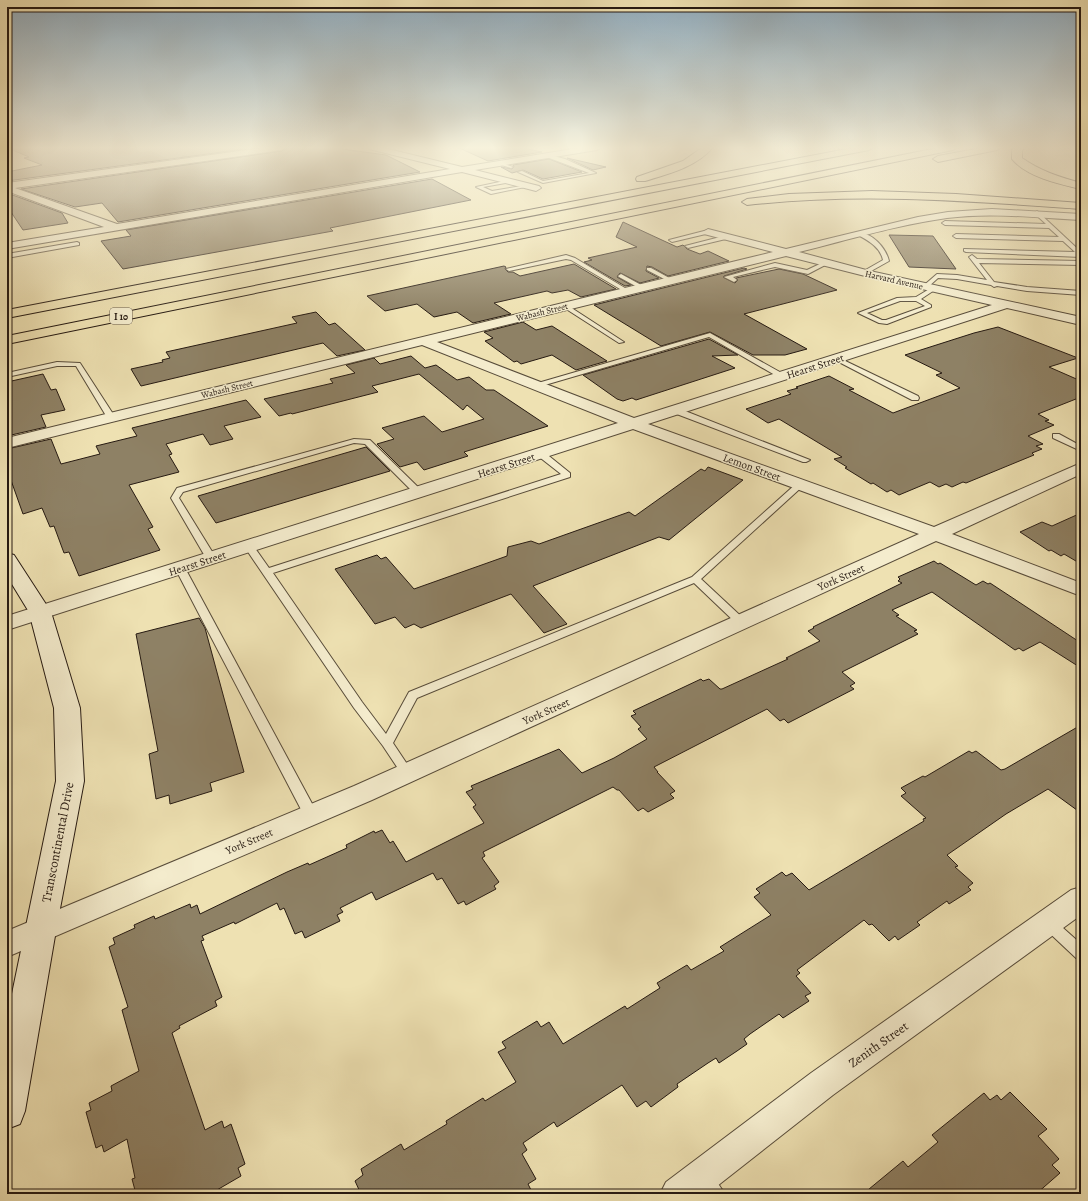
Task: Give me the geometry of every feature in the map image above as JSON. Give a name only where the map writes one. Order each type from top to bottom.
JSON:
[{"type":"highway","points":[[283,260],[423,225],[531,203]]},
{"type":"highway","name":"I 10","points":[[7,314],[576,203]]},
{"type":"highway","name":"I 10","points":[[7,340],[675,203]]},
{"type":"highway","points":[[236,293],[435,263],[727,203]]},
{"type":"highway","points":[[1040,203],[1081,206]]},
{"type":"highway","points":[[694,210],[722,205]]},
{"type":"street","points":[[50,203],[117,228]]},
{"type":"street","points":[[7,246],[266,203]]},
{"type":"street","name":"Wabash Street","points":[[7,443],[860,234],[992,212],[1037,213],[1081,217]]},
{"type":"street","name":"Harvard Avenue","points":[[708,232],[864,273],[1081,321]]},
{"type":"street","name":"Hearst Street","points":[[7,622],[677,411],[1004,305]]},
{"type":"street","name":"Lemon Street","points":[[423,341],[635,424],[936,534],[1081,590]]},
{"type":"street","name":"York Street","points":[[7,944],[407,773],[1081,468]]},
{"type":"street","name":"Transcontinental Drive","points":[[7,559],[40,612],[67,708],[70,781],[40,930],[7,1111]]},
{"type":"street","name":"Zenith Street","points":[[678,1194],[709,1185],[822,1084],[1081,899]]},
{"type":"lane","points":[[1037,213],[1080,254]]},
{"type":"lane","points":[[942,220],[1050,226]]},
{"type":"lane","points":[[942,220],[994,285]]},
{"type":"lane","points":[[672,240],[708,232]]},
{"type":"lane","points":[[860,234],[873,241],[886,257],[886,261],[883,264],[864,273]]},
{"type":"lane","points":[[688,246],[728,237]]},
{"type":"lane","points":[[961,243],[1064,239]]},
{"type":"lane","points":[[961,243],[1080,254]]},
{"type":"lane","points":[[7,256],[77,244]]},
{"type":"lane","points":[[509,269],[566,258],[579,263],[627,291]]},
{"type":"lane","points":[[975,261],[1081,263]]},
{"type":"lane","points":[[796,277],[826,263]]},
{"type":"lane","points":[[734,280],[727,277],[775,265],[808,272]]},
{"type":"lane","points":[[649,269],[670,280]]},
{"type":"lane","points":[[621,276],[641,287]]},
{"type":"lane","points":[[918,299],[928,306],[887,322],[881,322],[861,313],[899,299],[918,299],[929,288],[937,276],[957,277],[994,285],[1081,293]]},
{"type":"lane","points":[[565,306],[621,342]]},
{"type":"lane","points":[[535,385],[710,335],[784,376]]},
{"type":"lane","points":[[837,359],[915,398]]},
{"type":"lane","points":[[7,375],[56,364],[78,364],[111,417]]},
{"type":"lane","points":[[677,411],[806,460]]},
{"type":"lane","points":[[1056,436],[1081,449]]},
{"type":"lane","points":[[211,558],[175,498],[180,490],[354,441],[367,442],[419,492]]},
{"type":"lane","points":[[267,572],[567,475],[541,454]]},
{"type":"lane","points":[[387,743],[413,695],[695,579],[800,484]]},
{"type":"lane","points":[[249,546],[358,705],[387,743],[407,773]]},
{"type":"lane","points":[[180,568],[311,815]]},
{"type":"lane","points":[[695,579],[741,622]]},
{"type":"lane","points":[[1048,923],[1081,953]]},
{"type":"building","points":[[7,203],[35,203],[62,213],[68,223],[23,230],[7,206]]},
{"type":"building","points":[[63,203],[102,203],[75,207]]},
{"type":"building","points":[[102,203],[232,203],[118,222]]},
{"type":"building","points":[[288,203],[456,203],[330,228],[333,231],[123,269],[101,241],[131,236],[126,230]]},
{"type":"building","points":[[623,222],[677,247],[683,245],[687,249],[700,254],[708,251],[729,261],[668,276],[652,267],[647,266],[646,271],[659,278],[640,283],[620,273],[617,277],[631,285],[625,286],[584,262],[592,260],[588,258],[637,247],[616,237]]},
{"type":"building","points":[[889,235],[933,236],[956,269],[909,267]]},
{"type":"building","points":[[574,264],[616,289],[581,297],[568,290],[552,293],[547,291],[494,303],[511,314],[473,323],[457,312],[434,317],[417,304],[385,311],[367,296],[504,266],[508,272],[513,272],[520,276]]},
{"type":"building","points":[[744,268],[747,269],[723,277],[735,283],[738,280],[736,278],[779,269],[803,274],[837,290],[744,314],[807,349],[785,355],[753,355],[710,332],[661,346],[594,305]]},
{"type":"building","points":[[316,312],[329,325],[335,323],[365,350],[337,356],[323,343],[141,386],[131,369],[163,362],[162,360],[170,358],[166,352],[297,323],[292,317]]},
{"type":"building","points":[[523,322],[536,330],[552,326],[607,361],[576,370],[552,355],[521,364],[517,361],[514,362],[485,341],[493,338],[484,332]]},
{"type":"building","points":[[998,327],[1078,358],[1049,367],[1081,381],[1081,397],[1038,414],[1049,420],[1045,421],[1054,425],[1028,436],[1043,444],[1036,446],[1042,449],[1032,453],[1034,455],[966,483],[963,482],[952,487],[946,484],[939,487],[930,482],[899,495],[891,490],[887,492],[845,468],[847,467],[834,459],[842,457],[779,419],[768,423],[746,409],[791,394],[787,391],[829,376],[854,389],[849,390],[893,413],[960,388],[936,375],[942,373],[905,355]]},
{"type":"building","points":[[709,339],[738,355],[712,356],[735,368],[636,400],[632,398],[623,401],[617,399],[583,375]]},
{"type":"building","points":[[411,356],[425,368],[436,365],[457,380],[469,377],[486,390],[494,390],[548,426],[464,452],[468,456],[424,470],[417,462],[400,467],[377,444],[394,439],[382,428],[424,416],[442,432],[484,419],[467,405],[463,410],[419,374],[372,386],[378,392],[292,414],[279,416],[264,399],[333,383],[330,379],[355,373],[346,365],[374,358],[380,364]]},
{"type":"building","points":[[43,374],[51,390],[56,389],[65,410],[41,415],[46,427],[7,436],[7,382]]},
{"type":"building","points":[[246,400],[261,417],[224,426],[233,439],[210,445],[203,434],[166,444],[172,454],[169,455],[179,472],[129,485],[153,527],[148,529],[160,550],[79,576],[69,552],[64,553],[54,526],[50,527],[42,508],[23,514],[7,469],[7,449],[51,439],[61,464],[100,454],[96,446],[137,436],[132,428]]},
{"type":"building","points":[[366,447],[390,471],[216,523],[198,496]]},
{"type":"building","points":[[708,467],[743,480],[669,540],[659,537],[533,586],[567,624],[544,633],[511,594],[421,628],[414,624],[405,628],[395,617],[375,624],[335,569],[377,555],[381,559],[386,557],[414,589],[507,556],[508,547],[531,541],[539,544],[629,512],[635,516],[701,469],[705,471]]},
{"type":"building","points":[[1081,513],[1081,564],[1064,554],[1061,556],[1051,550],[1049,551],[1020,532],[1042,522],[1052,526]]},
{"type":"building","points":[[934,561],[938,564],[940,563],[976,585],[983,581],[988,584],[990,583],[1081,643],[1081,668],[1040,642],[1023,651],[1019,648],[1015,650],[932,592],[892,610],[899,615],[896,616],[917,630],[914,631],[918,634],[842,672],[855,683],[850,686],[854,689],[788,723],[784,719],[780,721],[767,709],[654,767],[675,791],[670,794],[674,798],[648,812],[643,808],[638,811],[619,790],[613,787],[483,852],[485,856],[482,858],[499,882],[494,886],[496,889],[466,905],[464,901],[458,904],[442,878],[437,880],[433,873],[376,900],[372,892],[340,908],[343,912],[337,915],[340,921],[305,938],[302,931],[295,934],[284,908],[280,910],[277,903],[235,924],[234,922],[202,936],[204,940],[201,941],[222,997],[215,1001],[217,1006],[179,1026],[180,1028],[172,1033],[205,1130],[222,1121],[224,1128],[231,1124],[245,1164],[238,1168],[241,1176],[210,1194],[136,1194],[132,1179],[135,1178],[127,1139],[104,1152],[102,1145],[96,1148],[86,1112],[91,1110],[89,1103],[112,1091],[111,1086],[139,1071],[122,1010],[128,1007],[109,947],[115,944],[113,938],[135,928],[134,925],[154,916],[155,919],[190,904],[191,908],[197,905],[200,914],[287,872],[308,863],[309,865],[347,848],[346,845],[374,831],[375,833],[382,830],[390,843],[393,841],[406,862],[484,823],[473,807],[476,805],[466,792],[473,789],[471,786],[559,749],[582,773],[614,758],[647,739],[638,729],[641,727],[631,716],[636,714],[633,711],[701,679],[703,681],[709,679],[720,689],[722,689],[788,659],[786,658],[820,641],[808,631],[814,628],[813,627],[902,583],[898,581],[900,579],[898,577]]},
{"type":"building","points":[[199,618],[205,628],[244,772],[210,783],[212,791],[170,804],[169,795],[156,799],[149,754],[158,751],[136,634]]},
{"type":"building","points":[[1081,725],[1081,813],[1048,789],[1006,814],[947,855],[958,866],[955,867],[973,883],[968,887],[971,890],[949,904],[947,901],[917,922],[920,925],[898,940],[895,936],[889,941],[872,924],[869,925],[864,920],[797,970],[800,973],[796,976],[811,993],[805,996],[809,1001],[783,1018],[779,1014],[750,1034],[744,1039],[747,1044],[737,1051],[719,1063],[716,1058],[708,1063],[677,1084],[678,1087],[651,1107],[646,1101],[637,1107],[622,1085],[557,1127],[554,1122],[523,1143],[527,1150],[522,1154],[536,1179],[528,1184],[533,1194],[361,1194],[355,1181],[363,1175],[361,1169],[401,1144],[404,1150],[447,1124],[446,1121],[483,1098],[485,1101],[516,1082],[498,1052],[506,1048],[502,1042],[537,1021],[541,1027],[549,1022],[563,1044],[625,1006],[627,1009],[660,988],[657,983],[687,965],[691,970],[724,951],[720,947],[771,915],[754,897],[760,893],[756,889],[782,872],[786,876],[792,873],[809,890],[924,821],[923,819],[926,818],[901,796],[906,793],[901,788],[923,776],[925,777],[969,751],[972,753],[976,751],[1001,770],[1005,769]]},
{"type":"building","points":[[1010,1092],[1047,1129],[1038,1136],[1059,1159],[1052,1165],[1060,1173],[1036,1194],[863,1194],[903,1161],[908,1167],[938,1142],[932,1135],[984,1093],[990,1100],[997,1095],[1001,1100]]}]
